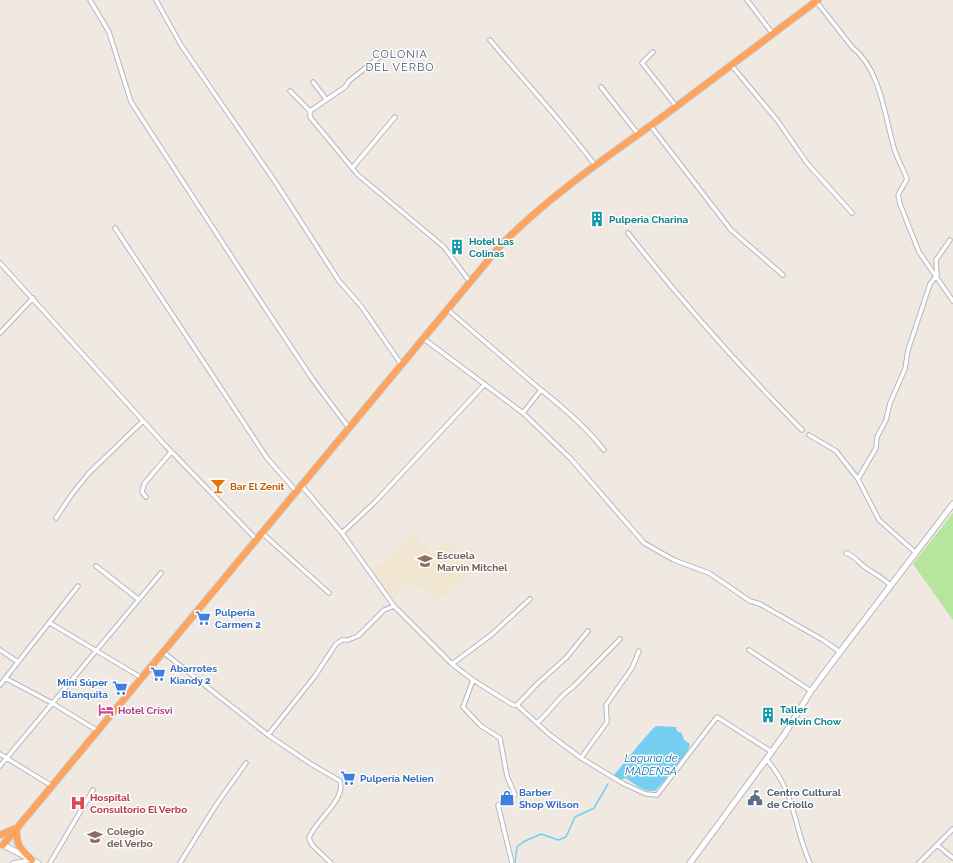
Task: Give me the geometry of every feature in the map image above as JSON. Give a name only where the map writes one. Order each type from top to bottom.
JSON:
[{"type":"highway","points":[[2,844],[98,731],[401,364],[471,283],[500,246],[520,225],[595,165],[732,66],[817,1]]},
{"type":"highway","points":[[0,835],[17,827]]},
{"type":"highway","points":[[17,827],[16,842],[19,848],[32,860]]},
{"type":"street","points":[[90,0],[109,32],[131,102],[312,380],[349,428]]},
{"type":"street","points":[[156,0],[181,45],[278,186],[339,281],[360,306],[401,364]]},
{"type":"street","points":[[747,0],[773,35]]},
{"type":"street","points":[[817,1],[852,47],[859,52],[874,75],[894,150],[907,179],[898,195],[900,204],[920,252],[953,301]]},
{"type":"street","points":[[490,40],[570,132],[595,165]]},
{"type":"street","points":[[653,52],[642,63],[676,106]]},
{"type":"street","points":[[310,111],[345,87],[383,54]]},
{"type":"street","points":[[732,66],[777,120],[807,163],[852,213]]},
{"type":"street","points":[[313,82],[326,99]]},
{"type":"street","points":[[601,86],[638,134]]},
{"type":"street","points":[[290,90],[310,111],[310,117],[317,127],[358,175],[444,247],[471,283]]},
{"type":"street","points":[[352,167],[395,117]]},
{"type":"street","points":[[650,126],[731,230],[783,275]]},
{"type":"street","points":[[115,228],[267,458],[296,491]]},
{"type":"street","points":[[628,233],[662,277],[747,374],[802,430]]},
{"type":"street","points":[[858,479],[876,448],[877,437],[886,420],[890,403],[905,369],[908,350],[930,284],[936,275],[936,260],[950,240]]},
{"type":"street","points":[[0,263],[171,452],[256,539]]},
{"type":"street","points":[[0,333],[33,298]]},
{"type":"street","points":[[448,310],[541,390],[564,407],[593,435],[604,450]]},
{"type":"street","points":[[424,339],[523,413],[571,459],[644,543],[674,560],[709,573],[750,601],[760,604],[816,636],[840,652]]},
{"type":"street","points":[[342,533],[376,501],[486,384]]},
{"type":"street","points":[[523,413],[541,390]]},
{"type":"street","points":[[56,518],[88,474],[143,421]]},
{"type":"street","points":[[809,435],[836,451],[858,479],[879,520],[915,552]]},
{"type":"street","points":[[146,498],[142,492],[144,484],[171,452]]},
{"type":"street","points":[[301,485],[342,533],[394,606],[452,664],[472,680],[513,705],[517,705],[550,736],[581,758],[624,784],[646,794],[657,795],[717,717],[772,752]]},
{"type":"street","points":[[690,863],[772,752],[811,691],[915,552],[953,504]]},
{"type":"street","points":[[262,533],[330,593]]},
{"type":"street","points":[[846,553],[853,556],[865,568],[880,575],[890,585]]},
{"type":"street","points":[[96,566],[138,599]]},
{"type":"street","points":[[0,766],[161,573]]},
{"type":"street","points":[[0,685],[78,586]]},
{"type":"street","points":[[452,664],[491,635],[530,599]]},
{"type":"street","points":[[268,735],[315,676],[336,644],[342,640],[348,640],[358,636],[384,610],[394,606]]},
{"type":"street","points":[[50,623],[142,678]]},
{"type":"street","points":[[517,705],[566,658],[588,631]]},
{"type":"street","points":[[537,723],[548,714],[566,691],[573,687],[620,639]]},
{"type":"street","points":[[0,650],[18,662]]},
{"type":"street","points":[[749,650],[811,691]]},
{"type":"street","points":[[581,758],[607,722],[606,705],[632,668],[639,651]]},
{"type":"street","points":[[163,652],[268,735],[311,764],[340,781],[341,785],[336,799],[309,838],[312,845],[331,863]]},
{"type":"street","points":[[5,678],[52,703],[98,731]]},
{"type":"street","points":[[472,680],[463,707],[481,726],[500,738],[507,776],[515,795],[498,805],[512,863]]},
{"type":"street","points":[[0,754],[52,786]]},
{"type":"street","points":[[766,759],[778,772],[785,784],[810,863]]},
{"type":"street","points":[[180,863],[216,806],[246,764]]},
{"type":"street","points":[[50,863],[94,790]]},
{"type":"street","points":[[919,863],[953,829]]},
{"type":"street","points":[[2,844],[38,863]]},
{"type":"street","points":[[937,845],[953,858]]},
{"type":"street","points":[[13,863],[32,860]]},
{"type":"shaded area","name":"Escuela Marvin Mitchel","points":[[415,534],[432,553],[448,540],[475,570],[437,602],[415,583],[393,597],[372,571]]},
{"type":"green space","points":[[953,513],[953,620],[913,564]]},
{"type":"water","name":"Laguna de MADENSA","points":[[656,726],[676,727],[678,732],[681,732],[684,740],[690,744],[685,755],[675,769],[655,791],[651,791],[640,788],[626,778],[620,780],[614,775]]},
{"type":"waterway","points":[[515,863],[517,847],[523,842],[541,834],[558,840],[566,837],[575,817],[594,808],[608,784]]},
{"type":"place","name":"Pulperia Charina","points":[[597,219]]},
{"type":"place","name":"Hotel Las Colinas","points":[[457,247]]},
{"type":"place","name":"Bar El Zenit","points":[[218,486]]},
{"type":"place","name":"Escuela Marvin Mitchel","points":[[425,561]]},
{"type":"place","name":"Pulpería Carmen 2","points":[[203,618]]},
{"type":"place","name":"Abarrotes Kiandy 2","points":[[158,674]]},
{"type":"place","name":"Mini Súper Blanquita","points":[[120,688]]},
{"type":"place","name":"Hotel Crisvi","points":[[106,710]]},
{"type":"place","name":"Taller Melvin Chow","points":[[768,715]]},
{"type":"place","name":"Pulpería Nelien","points":[[348,778]]},
{"type":"place","name":"Barber Shop Wilson","points":[[507,798]]},
{"type":"place","name":"Centro Cultural de Criollo","points":[[755,798]]},
{"type":"place","name":"Hospital Consultorio El Verbo","points":[[78,803]]},
{"type":"place","name":"Colegio del Verbo","points":[[95,837]]},
{"type":"district","name":"COLONIA DEL VERBO","points":[[400,60]]}]
